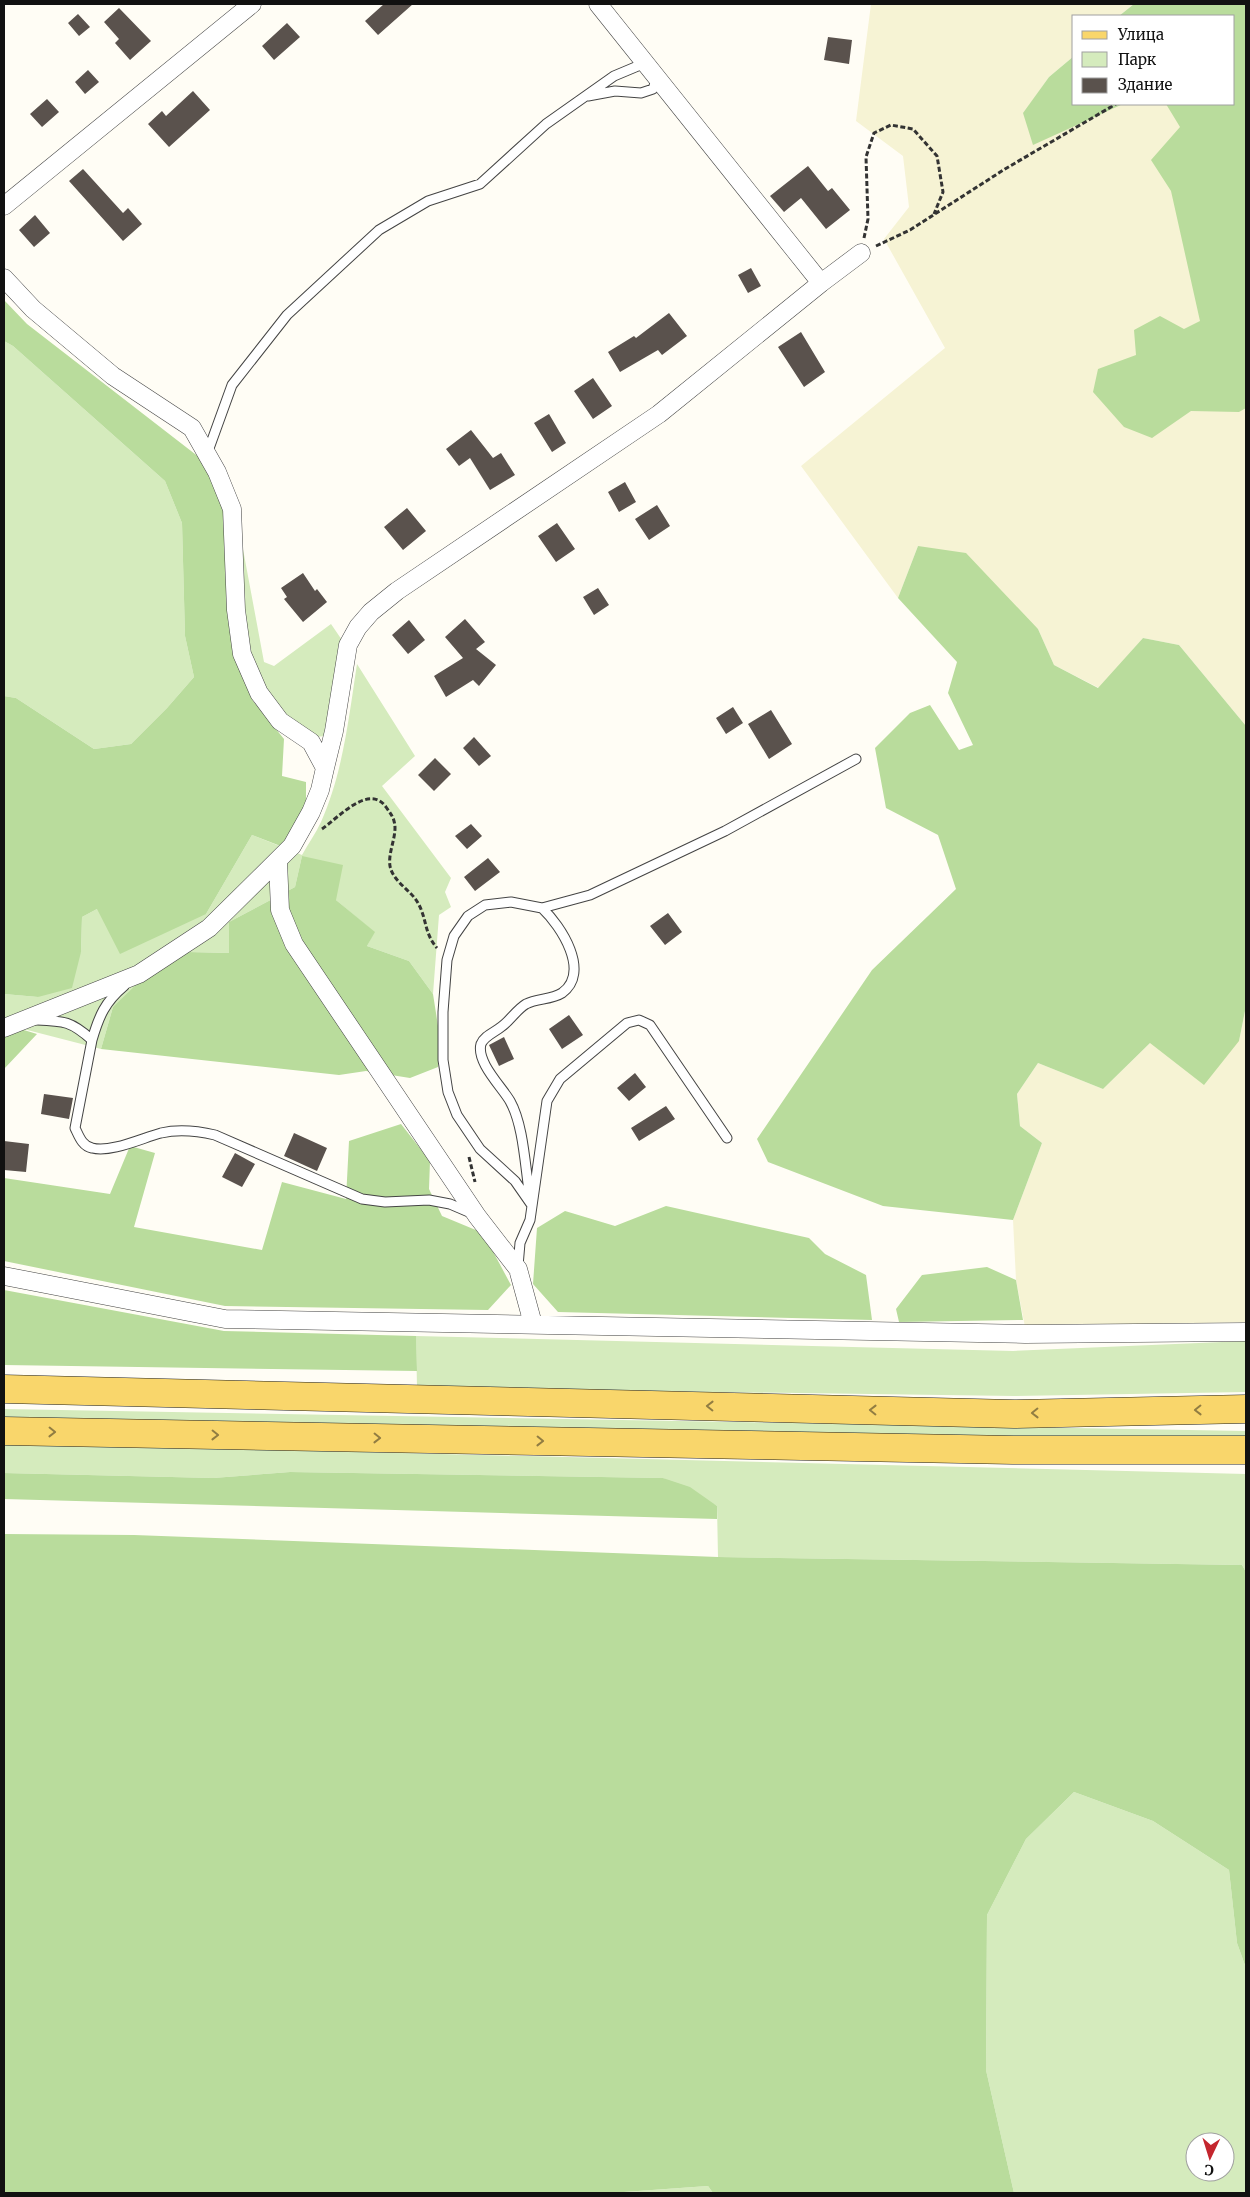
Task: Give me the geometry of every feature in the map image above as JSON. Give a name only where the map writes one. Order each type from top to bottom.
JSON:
[{"type":"main road","points":[[4,1389],[1014,1414],[1246,1408]]},
{"type":"main road","points":[[4,1431],[1013,1450],[1246,1450]]},
{"type":"street","points":[[4,206],[252,4]]},
{"type":"street","points":[[598,4],[821,283]]},
{"type":"street","points":[[4,1028],[138,974],[209,928],[292,846],[311,812],[320,790],[334,731],[348,645],[358,627],[371,612],[397,591],[659,414],[862,252]]},
{"type":"street","points":[[4,278],[33,309],[114,376],[192,428],[217,472],[232,509],[236,610],[242,654],[259,693],[280,721],[311,742],[324,768]]},
{"type":"street","points":[[278,861],[280,910],[294,944],[477,1216],[518,1269],[533,1324]]},
{"type":"street","points":[[4,1276],[225,1319],[1025,1334],[1246,1332]]},
{"type":"lane","points":[[207,454],[232,385],[287,315],[379,230],[428,202],[480,184],[546,124],[614,76],[645,63]]},
{"type":"lane","points":[[585,96],[616,91],[640,93],[653,89],[657,77]]},
{"type":"lane","points":[[531,1204],[515,1181],[480,1149],[457,1115],[448,1092],[443,1060],[447,960],[454,936],[468,916],[485,905],[511,902],[542,908],[590,895],[726,831],[856,759]]},
{"type":"lane","points":[[531,1204],[518,1122],[510,1100],[494,1081],[482,1054],[481,1044],[486,1037],[504,1025],[514,1013],[528,1003],[562,993],[572,982],[573,956],[553,918],[542,908]]},
{"type":"lane","points":[[138,974],[114,995],[99,1015],[92,1040],[75,1128],[81,1141],[91,1148],[110,1148],[163,1132],[197,1131],[215,1135],[362,1199],[385,1202],[429,1200],[450,1204],[477,1216]]},
{"type":"lane","points":[[26,1019],[57,1020],[75,1025],[92,1040]]},
{"type":"lane","points":[[518,1269],[520,1243],[530,1220],[547,1101],[560,1079],[627,1022],[639,1020],[650,1025],[727,1138]]},
{"type":"path","points":[[862,252],[910,230],[1005,169],[1114,105]]},
{"type":"path","points":[[862,252],[868,219],[866,157],[874,134],[891,124],[913,129],[937,156],[943,192],[934,215]]},
{"type":"path","points":[[320,830],[361,800],[371,798],[382,801],[393,817],[395,827],[390,866],[396,878],[417,900],[422,910],[429,939],[447,960]]},
{"type":"path","points":[[467,1151],[475,1178],[477,1216]]},
{"type":"shaded area","points":[[871,4],[1134,4],[1120,15],[1072,15],[1072,58],[1049,77],[1023,114],[1096,105],[1210,105],[1246,145],[1246,726],[1179,645],[1143,638],[1099,688],[1054,665],[1038,629],[918,546],[898,598],[801,466],[945,348],[884,239],[909,207],[903,156],[856,121]]},
{"type":"shaded area","points":[[1246,1006],[1246,1322],[1025,1327],[1016,1280],[1013,1220],[1042,1143],[1020,1126],[1017,1094],[1038,1063],[1103,1089],[1150,1043],[1239,1041]]},
{"type":"green space","points":[[1134,4],[1246,4],[1246,408],[1239,412],[1191,411],[1152,438],[1124,427],[1093,392],[1098,369],[1136,355],[1134,330],[1160,316],[1184,329],[1200,321],[1171,191],[1151,160],[1180,127],[1167,105],[1235,105],[1235,15],[1120,15]]},
{"type":"green space","points":[[1072,58],[1072,105],[1121,105],[1033,145],[1023,113],[1049,77]]},
{"type":"green space","points":[[4,300],[27,324],[204,461],[226,509],[237,656],[253,701],[284,739],[282,776],[306,782],[306,808],[283,847],[252,835],[206,914],[120,954],[97,909],[82,917],[81,952],[72,988],[38,997],[4,994],[4,696],[16,698],[94,749],[131,744],[167,708],[194,677],[185,636],[182,523],[165,481],[13,346],[4,341]]},
{"type":"green space","points":[[4,341],[13,346],[165,481],[182,523],[185,636],[194,677],[167,708],[131,744],[94,749],[16,698],[4,696]]},
{"type":"green space","points":[[237,517],[264,662],[274,666],[331,624],[344,643],[326,736],[314,737],[280,711],[263,688],[246,652]]},
{"type":"green space","points":[[918,546],[966,553],[1038,629],[1054,665],[1098,688],[1143,638],[1179,645],[1246,726],[1246,1006],[1239,1041],[1204,1085],[1150,1043],[1103,1089],[1038,1063],[1017,1094],[1020,1126],[1042,1143],[1013,1220],[883,1206],[768,1162],[757,1139],[872,970],[956,889],[938,835],[886,808],[875,748],[910,713],[930,705],[959,750],[973,745],[948,693],[957,662],[898,598]]},
{"type":"green space","points":[[357,664],[415,756],[382,786],[451,878],[445,892],[451,907],[439,915],[433,994],[409,961],[367,946],[374,932],[336,900],[302,856],[295,887],[229,922],[230,953],[188,952],[113,1007],[101,1049],[4,1024],[4,994],[38,997],[81,952],[82,917],[97,909],[206,914],[252,835],[302,855],[321,822],[335,784],[348,724]]},
{"type":"green space","points":[[302,856],[343,865],[336,900],[375,932],[367,946],[409,961],[433,994],[438,1026],[438,1067],[410,1078],[366,1071],[339,1075],[101,1049],[113,1007],[142,979],[188,952],[229,953],[229,922],[295,887]]},
{"type":"green space","points":[[4,1024],[37,1034],[4,1069]]},
{"type":"green space","points":[[401,1124],[430,1161],[429,1189],[442,1216],[483,1233],[511,1285],[488,1310],[225,1306],[4,1261],[4,1178],[110,1194],[130,1146],[155,1153],[134,1227],[262,1250],[282,1182],[346,1199],[349,1141]]},
{"type":"green space","points":[[666,1206],[809,1238],[825,1254],[866,1275],[872,1320],[558,1312],[533,1284],[537,1228],[565,1211],[615,1226]]},
{"type":"green space","points":[[987,1267],[1016,1280],[1023,1320],[899,1322],[896,1309],[922,1275]]},
{"type":"green space","points":[[4,1290],[224,1331],[416,1336],[417,1371],[4,1365]]},
{"type":"green space","points":[[416,1336],[1013,1351],[1246,1341],[1246,1392],[1014,1396],[417,1388]]},
{"type":"green space","points":[[4,1409],[1246,1431],[1246,1443],[4,1423]]},
{"type":"green space","points":[[4,1443],[1246,1474],[1246,1572],[1242,1565],[718,1557],[717,1506],[663,1478],[290,1472],[213,1478],[4,1473]]},
{"type":"green space","points":[[290,1472],[663,1478],[690,1487],[717,1506],[717,1519],[4,1499],[4,1473],[213,1478]]},
{"type":"green space","points":[[4,1534],[134,1535],[718,1557],[1242,1565],[1246,1572],[1246,1968],[1237,1943],[1229,1870],[1153,1821],[1074,1792],[1026,1839],[987,1915],[986,2070],[1014,2193],[713,2193],[708,2186],[610,2193],[4,2193]]},
{"type":"green space","points":[[1074,1792],[1153,1821],[1229,1870],[1237,1943],[1246,1968],[1246,2193],[1014,2193],[986,2070],[987,1915],[1026,1839]]},
{"type":"green space","points":[[708,2186],[713,2193],[610,2193]]},
{"type":"building","points":[[384,4],[413,4],[378,35],[365,21]]},
{"type":"building","points":[[119,8],[151,41],[130,60],[115,43],[119,39],[104,22]]},
{"type":"building","points":[[78,14],[90,27],[79,36],[68,23]]},
{"type":"building","points":[[287,23],[300,37],[274,60],[262,46]]},
{"type":"building","points":[[828,37],[852,40],[849,64],[824,60]]},
{"type":"building","points":[[88,70],[99,82],[85,94],[75,82]]},
{"type":"building","points":[[193,91],[210,110],[169,147],[148,124],[162,111],[166,116]]},
{"type":"building","points":[[47,99],[59,112],[42,127],[30,114]]},
{"type":"building","points":[[808,166],[828,191],[832,188],[850,210],[826,229],[801,198],[784,212],[770,196]]},
{"type":"building","points":[[83,169],[123,213],[128,208],[142,224],[123,241],[69,181]]},
{"type":"building","points":[[35,215],[50,233],[34,247],[19,230]]},
{"type":"building","points":[[751,268],[761,286],[748,293],[738,275]]},
{"type":"building","points":[[669,313],[687,336],[662,355],[658,350],[620,372],[608,352],[634,336],[636,338]]},
{"type":"building","points":[[801,332],[825,372],[804,387],[778,347]]},
{"type":"building","points":[[593,378],[612,406],[593,419],[574,391]]},
{"type":"building","points":[[549,414],[566,443],[552,452],[534,423]]},
{"type":"building","points":[[471,430],[493,458],[501,453],[515,475],[490,490],[470,458],[459,466],[446,449]]},
{"type":"building","points":[[625,482],[636,502],[619,512],[608,492]]},
{"type":"building","points":[[657,505],[670,526],[649,540],[635,519]]},
{"type":"building","points":[[407,508],[426,531],[403,550],[384,527]]},
{"type":"building","points":[[557,523],[575,549],[556,562],[538,536]]},
{"type":"building","points":[[303,573],[315,591],[317,589],[327,602],[303,622],[284,599],[287,597],[281,588]]},
{"type":"building","points":[[598,588],[609,605],[594,615],[583,597]]},
{"type":"building","points":[[465,619],[485,642],[476,649],[496,665],[479,686],[473,680],[446,697],[434,676],[463,658],[445,637]]},
{"type":"building","points":[[409,620],[425,640],[408,654],[392,635]]},
{"type":"building","points":[[733,707],[743,723],[726,734],[716,718]]},
{"type":"building","points":[[771,710],[792,744],[769,759],[748,724]]},
{"type":"building","points":[[474,737],[491,756],[479,766],[463,748]]},
{"type":"building","points":[[435,758],[451,774],[434,791],[418,775]]},
{"type":"building","points":[[471,824],[482,836],[467,849],[455,836]]},
{"type":"building","points":[[488,858],[500,872],[475,891],[464,877]]},
{"type":"building","points":[[668,913],[682,932],[665,945],[650,926]]},
{"type":"building","points":[[569,1015],[583,1035],[562,1049],[549,1029]]},
{"type":"building","points":[[504,1037],[514,1059],[499,1066],[489,1045]]},
{"type":"building","points":[[635,1073],[646,1087],[629,1101],[617,1088]]},
{"type":"building","points":[[44,1094],[73,1098],[69,1119],[41,1114]]},
{"type":"building","points":[[666,1106],[675,1119],[639,1141],[631,1128]]},
{"type":"building","points":[[294,1133],[327,1148],[317,1171],[284,1156]]},
{"type":"building","points":[[4,1141],[29,1144],[26,1172],[4,1170]]},
{"type":"building","points":[[235,1153],[255,1164],[242,1187],[222,1177]]}]
